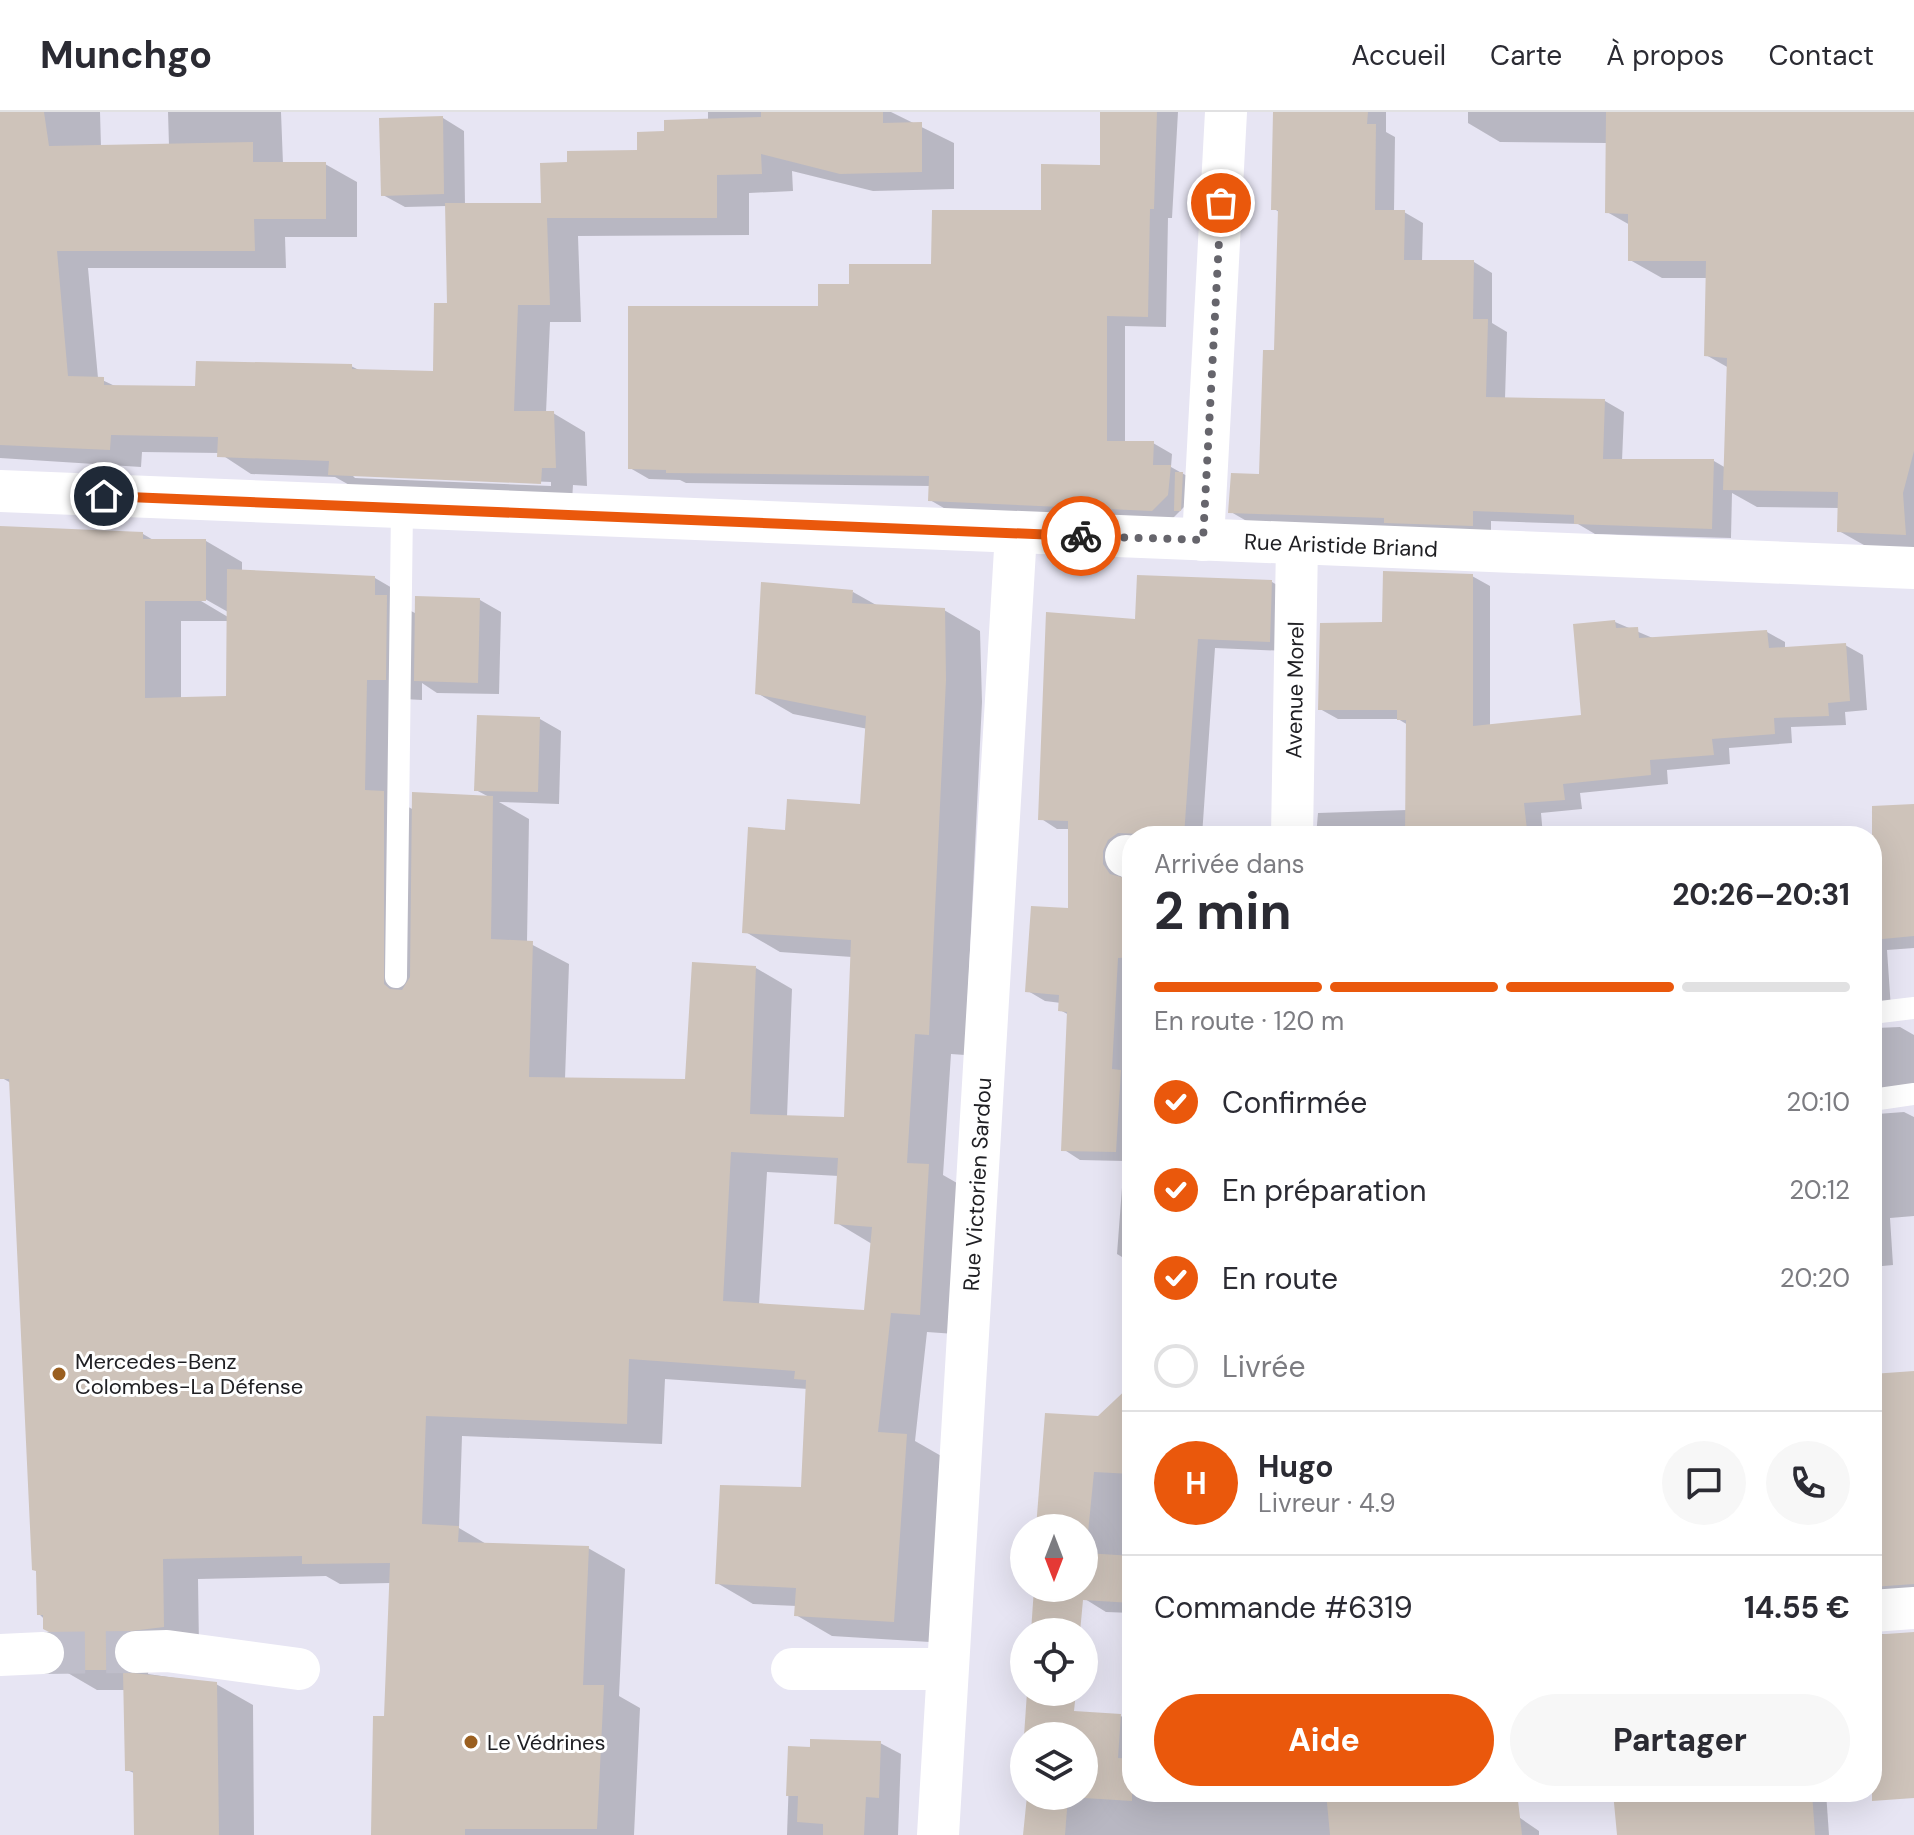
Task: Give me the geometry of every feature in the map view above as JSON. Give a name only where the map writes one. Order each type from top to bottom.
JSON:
[{"type":"street","points":[[1203,540],[1226,112]]},
{"type":"street","name":"Rue Aristide Briand","points":[[0,491],[1914,568]]},
{"type":"street","name":"Rue Victorien Sardou","points":[[938,1835],[1016,533]]},
{"type":"street","name":"Avenue Morel","points":[[1292,826],[1297,544]]},
{"type":"street","points":[[1882,1610],[1914,1608]]},
{"type":"street","points":[[136,1652],[167,1651],[299,1669]]},
{"type":"street","points":[[0,1655],[43,1653]]},
{"type":"street","points":[[792,1669],[947,1669]]},
{"type":"lane","points":[[396,977],[402,508]]},
{"type":"lane","points":[[1882,1012],[1914,1008]]},
{"type":"lane","points":[[1882,1099],[1914,1094]]},
{"type":"building","points":[[0,112],[44,112],[49,146],[253,142],[253,162],[326,162],[326,219],[254,219],[255,251],[57,251],[68,376],[104,377],[104,385],[195,386],[196,361],[352,364],[352,369],[433,371],[434,303],[447,303],[445,203],[541,203],[540,163],[567,162],[567,151],[637,150],[637,132],[664,131],[664,120],[761,117],[761,112],[883,112],[883,123],[922,122],[922,172],[840,174],[761,154],[762,174],[717,175],[717,218],[547,218],[550,305],[518,305],[514,411],[554,411],[556,468],[542,468],[541,484],[328,475],[329,461],[217,457],[218,437],[111,435],[110,450],[0,445]]},
{"type":"building","points":[[1100,112],[1157,112],[1154,209],[1150,209],[1148,317],[1107,316],[1107,441],[1154,441],[1153,465],[1171,465],[1168,495],[1152,511],[928,501],[929,476],[666,473],[666,470],[628,469],[628,306],[818,306],[818,284],[849,284],[849,264],[931,264],[932,210],[1041,210],[1041,164],[1100,165]]},
{"type":"building","points":[[1273,112],[1368,112],[1367,124],[1376,124],[1375,210],[1405,210],[1404,260],[1474,260],[1473,319],[1488,319],[1486,397],[1605,399],[1603,459],[1714,459],[1712,529],[1574,524],[1574,515],[1473,511],[1473,526],[1384,523],[1384,518],[1228,513],[1231,473],[1259,474],[1263,350],[1274,350],[1278,210],[1271,210]]},
{"type":"building","points":[[1606,112],[1914,112],[1914,451],[1903,493],[1906,535],[1837,532],[1838,492],[1723,490],[1727,358],[1704,356],[1706,261],[1628,261],[1628,214],[1605,213]]},
{"type":"building","points":[[443,116],[444,194],[381,196],[379,118]]},
{"type":"building","points":[[1175,472],[1183,472],[1181,511],[1174,511]]},
{"type":"building","points":[[0,526],[143,532],[143,539],[206,539],[206,601],[145,601],[145,698],[226,696],[227,569],[375,576],[375,595],[387,595],[386,680],[367,680],[365,790],[384,791],[384,984],[390,989],[402,990],[410,977],[412,792],[493,796],[491,939],[533,941],[529,1077],[685,1079],[692,962],[756,966],[750,1114],[844,1117],[851,940],[742,933],[748,827],[785,830],[787,799],[860,804],[866,716],[755,694],[761,582],[853,590],[852,603],[945,608],[946,680],[929,1035],[915,1034],[907,1163],[929,1164],[920,1315],[891,1313],[878,1432],[907,1434],[894,1622],[794,1616],[796,1588],[715,1584],[720,1485],[801,1487],[806,1380],[794,1379],[795,1371],[629,1359],[627,1424],[426,1416],[422,1524],[459,1526],[458,1542],[589,1546],[583,1685],[604,1685],[597,1829],[465,1829],[465,1835],[371,1835],[373,1716],[384,1716],[390,1563],[302,1564],[302,1556],[163,1559],[164,1627],[123,1632],[115,1641],[112,1652],[121,1670],[59,1670],[67,1651],[63,1639],[43,1629],[43,1615],[37,1615],[36,1571],[32,1570],[9,1079],[0,1079]],"holes":[[[731,1152],[838,1158],[834,1224],[872,1227],[864,1310],[723,1301]]]},
{"type":"building","points":[[1383,571],[1473,574],[1473,726],[1581,715],[1573,624],[1615,620],[1616,628],[1638,627],[1639,638],[1767,630],[1769,648],[1846,643],[1850,701],[1828,703],[1829,716],[1774,718],[1775,734],[1712,739],[1714,755],[1650,760],[1651,775],[1563,784],[1565,800],[1524,803],[1527,826],[1405,826],[1406,720],[1397,720],[1397,710],[1318,710],[1320,623],[1382,622]]},
{"type":"building","points":[[1137,575],[1272,580],[1270,642],[1198,639],[1185,826],[1122,826],[1122,833],[1108,840],[1103,851],[1103,864],[1110,874],[1122,877],[1122,958],[1118,958],[1112,1069],[1121,1070],[1116,1152],[1061,1151],[1067,1012],[1058,1011],[1059,995],[1025,992],[1031,906],[1068,908],[1068,821],[1038,820],[1046,612],[1135,619]]},
{"type":"building","points":[[415,596],[480,598],[478,683],[414,681]]},
{"type":"building","points":[[477,715],[540,717],[538,792],[474,791]]},
{"type":"building","points":[[1914,804],[1914,936],[1882,939],[1882,826],[1872,826],[1872,806]]},
{"type":"building","points":[[1914,1371],[1914,1584],[1882,1586],[1882,1373]]},
{"type":"building","points":[[1122,1393],[1122,1473],[1094,1472],[1090,1514],[1037,1514],[1045,1413],[1098,1416]]},
{"type":"building","points":[[1098,1554],[1122,1555],[1122,1602],[1098,1601]]},
{"type":"building","points":[[1033,1602],[1083,1602],[1081,1618],[1032,1618]]},
{"type":"building","points":[[1914,1632],[1914,1798],[1882,1800],[1882,1634]]},
{"type":"building","points":[[123,1672],[217,1682],[219,1835],[134,1835],[133,1771],[125,1771]]},
{"type":"building","points":[[1026,1706],[1075,1706],[1074,1711],[1121,1714],[1118,1758],[1122,1758],[1122,1800],[1098,1799],[1098,1722],[1025,1722]]},
{"type":"building","points":[[810,1739],[881,1741],[879,1798],[866,1797],[864,1835],[823,1835],[823,1824],[797,1822],[798,1796],[786,1796],[788,1746],[810,1747]]},
{"type":"building","points":[[1327,1802],[1518,1802],[1522,1835],[1330,1835]]},
{"type":"building","points":[[1614,1802],[1813,1802],[1815,1835],[1617,1835]]},
{"type":"building","points":[[1026,1810],[1067,1810],[1065,1835],[1023,1835]]},
{"type":"tunnel","points":[[43,1653],[136,1652]]},
{"type":"way so far","points":[[1081,536],[1203,540],[1221,203]]},
{"type":"place","name":"Mercedes-Benz Colombes-La Défense","points":[[59,1374]]},
{"type":"place","name":"Le Védrines","points":[[471,1742]]},
{"type":"route","points":[[104,496],[1081,536]]}]
